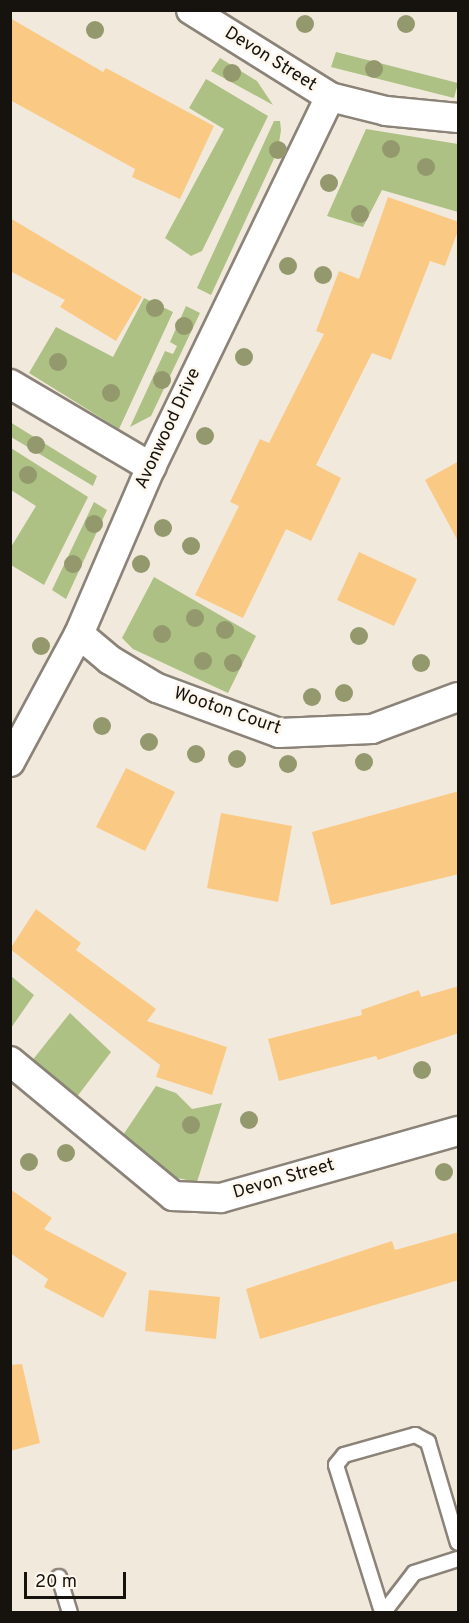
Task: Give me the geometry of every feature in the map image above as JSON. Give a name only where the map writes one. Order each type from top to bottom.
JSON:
[{"type":"street","name":"Devon Street","points":[[191,10],[330,97],[386,111],[459,118]]},
{"type":"street","name":"Avonwood Drive","points":[[10,762],[79,634],[151,467],[330,97]]},
{"type":"street","points":[[10,384],[151,467]]},
{"type":"street","name":"Wooton Court","points":[[79,634],[110,660],[157,688],[279,733],[372,729],[459,697]]},
{"type":"street","name":"Devon Street","points":[[10,1061],[173,1196],[221,1198],[459,1131]]},
{"type":"lane","points":[[383,1612],[336,1465],[344,1455],[415,1435],[428,1442],[459,1543]]},
{"type":"lane","points":[[383,1612],[414,1572],[459,1559]]},
{"type":"lane","points":[[59,1577],[70,1612]]},
{"type":"green space","points":[[336,52],[458,83],[454,98],[331,67]]},
{"type":"green space","points":[[220,58],[257,81],[273,105],[211,71]]},
{"type":"green space","points":[[206,79],[268,116],[202,251],[191,256],[165,238],[224,129],[189,108]]},
{"type":"green space","points":[[274,121],[280,121],[278,150],[211,295],[197,288]]},
{"type":"green space","points":[[366,129],[458,144],[458,212],[382,190],[363,227],[327,216]]},
{"type":"green space","points":[[144,298],[173,312],[119,429],[29,373],[56,327],[113,357]]},
{"type":"green space","points":[[186,306],[200,313],[151,416],[130,427],[165,351],[173,354],[177,346],[170,342]]},
{"type":"green space","points":[[10,422],[97,476],[93,486],[11,437]]},
{"type":"green space","points":[[11,448],[88,497],[44,585],[11,565],[11,547],[36,506],[11,490]]},
{"type":"green space","points":[[94,502],[107,510],[66,599],[52,590]]},
{"type":"green space","points":[[154,577],[256,636],[228,693],[133,649],[122,638]]},
{"type":"green space","points":[[11,976],[34,995],[11,1028]]},
{"type":"green space","points":[[70,1013],[111,1052],[76,1098],[31,1062]]},
{"type":"green space","points":[[156,1086],[176,1093],[192,1109],[222,1103],[197,1182],[177,1178],[123,1135]]},
{"type":"building","points":[[10,18],[103,72],[106,68],[214,126],[180,199],[132,177],[135,169],[10,100]]},
{"type":"building","points":[[388,197],[459,222],[459,228],[445,266],[430,261],[391,360],[372,353],[316,465],[341,478],[311,541],[286,529],[243,618],[195,595],[239,506],[230,502],[260,439],[269,443],[324,334],[316,331],[339,271],[359,279]]},
{"type":"building","points":[[10,218],[142,297],[116,341],[60,307],[65,300],[10,271]]},
{"type":"building","points":[[459,461],[459,543],[425,480]]},
{"type":"building","points":[[359,552],[417,579],[394,626],[337,600]]},
{"type":"building","points":[[126,768],[175,792],[145,851],[96,827]]},
{"type":"building","points":[[459,791],[459,874],[331,905],[312,832]]},
{"type":"building","points":[[221,813],[292,826],[278,902],[207,888]]},
{"type":"building","points":[[36,909],[81,943],[76,950],[156,1009],[147,1021],[227,1047],[212,1095],[156,1077],[160,1065],[10,949]]},
{"type":"building","points":[[459,986],[459,1033],[378,1060],[376,1056],[279,1081],[268,1039],[362,1015],[361,1010],[419,990],[421,997]]},
{"type":"building","points":[[10,1189],[52,1218],[44,1229],[127,1273],[103,1318],[44,1287],[48,1279],[10,1253]]},
{"type":"building","points":[[459,1232],[459,1280],[260,1339],[246,1289],[392,1241],[395,1250]]},
{"type":"building","points":[[149,1290],[220,1297],[216,1339],[145,1331]]},
{"type":"building","points":[[22,1364],[40,1443],[10,1451],[10,1365]]}]
